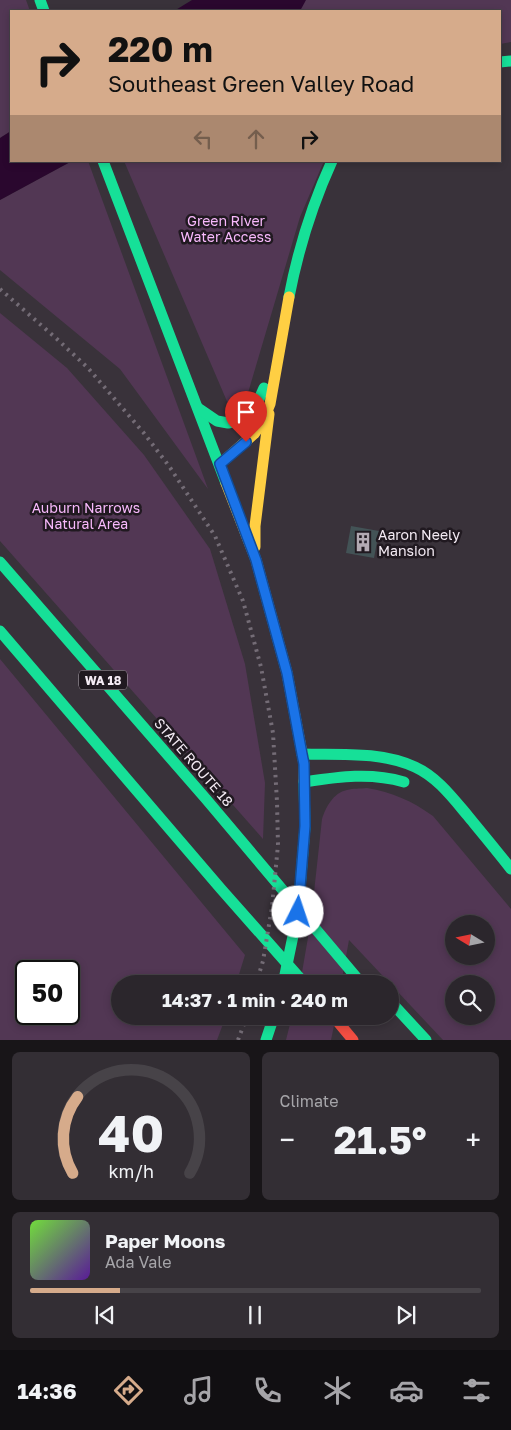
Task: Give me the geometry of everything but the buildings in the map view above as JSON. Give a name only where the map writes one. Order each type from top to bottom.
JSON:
[{"type":"main road","points":[[103,162],[256,560],[287,673],[302,754],[305,826],[298,912],[286,975]]},
{"type":"main road","points":[[256,560],[255,526],[270,404],[282,334],[302,238],[322,180],[331,162]]},
{"type":"main road","points":[[198,408],[217,421],[228,423],[242,420],[255,408],[268,377],[282,334]]},
{"type":"main road","points":[[220,464],[254,434],[263,421],[270,404]]},
{"type":"main road","name":"STATE ROUTE 18","points":[[0,562],[206,799],[355,975]]},
{"type":"main road","points":[[0,631],[297,975]]},
{"type":"main road","points":[[302,754],[385,758],[414,767],[446,790],[511,869]]},
{"type":"main road","points":[[304,782],[357,775],[372,775],[390,777],[411,785]]},
{"type":"main road","points":[[221,889],[282,975]]},
{"type":"main road","points":[[324,937],[356,963],[366,975]]},
{"type":"main road","points":[[399,1011],[426,1040]]},
{"type":"main road","points":[[266,1040],[271,1025]]},
{"type":"main road","points":[[341,1025],[353,1040]]},
{"type":"green space","points":[[0,0],[26,0],[30,10],[10,10],[10,132],[0,138]]},
{"type":"green space","points":[[233,0],[511,0],[511,42],[501,44],[501,10],[239,10]]},
{"type":"green space","points":[[70,162],[88,162],[208,489],[120,369],[0,270],[0,200]]},
{"type":"green space","name":"Green River Water Access","points":[[124,162],[324,162],[300,217],[245,403],[238,407],[229,406]]},
{"type":"green space","name":"Auburn Narrows Natural Area","points":[[0,313],[67,368],[144,455],[210,549],[245,664],[265,783],[263,839],[0,541]]},
{"type":"green space","points":[[0,659],[245,955],[239,975],[111,975],[111,1025],[223,1025],[217,1040],[0,1040]]},
{"type":"green space","points":[[367,788],[385,792],[402,798],[433,816],[511,909],[511,1040],[443,1040],[399,993],[399,975],[382,975],[349,940],[343,975],[302,975],[311,920],[322,819],[334,797],[349,789]]},
{"type":"green space","points":[[290,1025],[334,1025],[331,1040],[286,1040]]},
{"type":"shaded area","points":[[192,0],[306,0],[301,10],[176,10]]},
{"type":"shaded area","points":[[10,132],[10,162],[70,162],[0,200],[0,138]]},
{"type":"railway","points":[[0,289],[88,368],[143,432],[169,466],[215,536],[243,601],[261,667],[273,733],[277,802],[278,845],[272,907],[263,961],[259,975]]},
{"type":"railway","points":[[238,1040],[244,1025]]},
{"type":"traffic: fast","points":[[40,0],[44,10]]},
{"type":"traffic: fast","points":[[501,62],[511,61]]},
{"type":"traffic: fast","points":[[103,162],[226,483]]},
{"type":"traffic: fast","points":[[289,297],[306,228],[332,162]]},
{"type":"traffic: fast","points":[[198,408],[217,421],[228,423],[242,420],[255,408],[264,388]]},
{"type":"traffic: fast","points":[[0,562],[206,799],[354,975]]},
{"type":"traffic: fast","points":[[0,631],[297,975]]},
{"type":"traffic: fast","points":[[302,754],[374,756],[402,762],[423,771],[450,795],[511,869]]},
{"type":"traffic: fast","points":[[304,782],[366,776],[404,782]]},
{"type":"traffic: fast","points":[[285,975],[298,912],[305,827],[304,781]]},
{"type":"traffic: fast","points":[[399,1011],[426,1040]]},
{"type":"traffic: fast","points":[[266,1040],[271,1025]]},
{"type":"traffic: slow","points":[[220,464],[254,434],[263,421],[270,404],[289,297]]},
{"type":"traffic: slow","points":[[255,547],[255,526],[269,414]]},
{"type":"traffic: slow","points":[[226,483],[256,560],[287,673],[304,764],[304,781]]},
{"type":"traffic: jam","points":[[340,1025],[353,1040]]},
{"type":"place","name":"Aaron Neely Mansion","points":[[363,542]]},
{"type":"route","points":[[246,442],[220,464],[256,560],[287,673],[304,764],[305,826],[298,912]]}]
